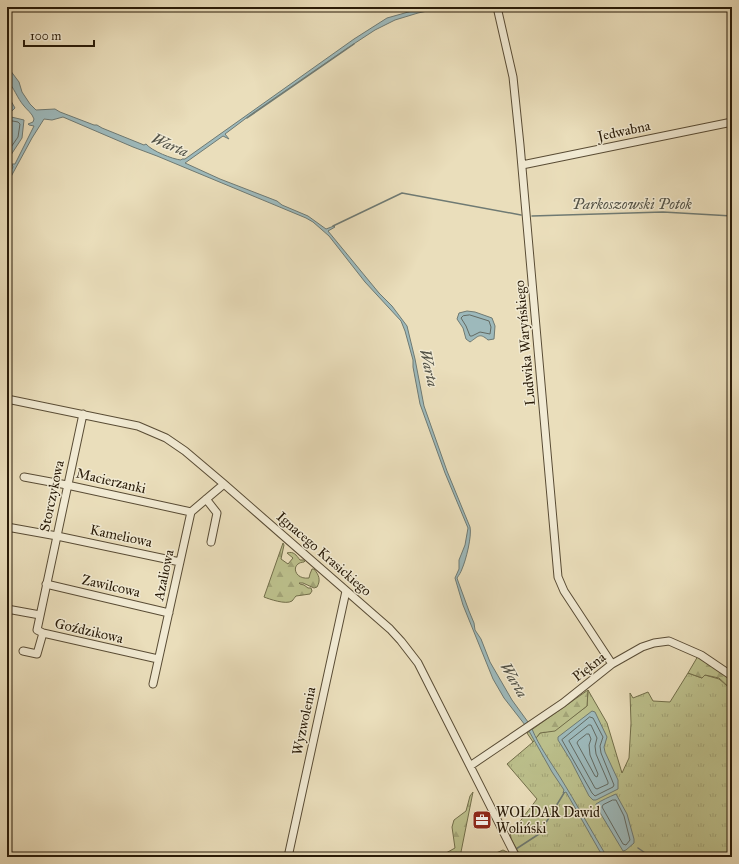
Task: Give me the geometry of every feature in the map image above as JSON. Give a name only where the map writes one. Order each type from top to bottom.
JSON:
[{"type":"street","name":"Ludwika Waryńskiego","points":[[497,7],[513,77],[558,577],[564,591],[612,664]]},
{"type":"street","name":"Jedwabna","points":[[522,165],[732,122]]},
{"type":"street","name":"Ignacego Krasickiego","points":[[7,399],[138,426],[166,438],[185,451],[224,484],[390,629],[410,652],[421,669],[516,857]]},
{"type":"street","name":"Storczykowa","points":[[46,584],[84,414]]},
{"type":"street","name":"Macierzanki","points":[[24,477],[191,512]]},
{"type":"street","points":[[191,512],[224,484]]},
{"type":"street","points":[[206,499],[217,513],[211,542]]},
{"type":"street","name":"Azaliowa","points":[[153,684],[191,512]]},
{"type":"street","name":"Kameliowa","points":[[7,527],[180,562]]},
{"type":"street","name":"Zawilcowa","points":[[46,584],[169,613]]},
{"type":"street","name":"Goździkowa","points":[[46,584],[37,629],[38,631],[158,659]]},
{"type":"street","name":"Wyzwolenia","points":[[288,857],[346,590]]},
{"type":"street","points":[[7,609],[40,615]]},
{"type":"street","points":[[23,651],[37,654],[43,633]]},
{"type":"street","name":"Piękna","points":[[470,766],[563,703],[612,664],[642,647],[654,643],[669,641],[701,655],[732,676]]},
{"type":"green space","points":[[283,543],[284,545],[281,559],[288,564],[293,558],[287,553],[291,553],[295,554],[300,560],[306,560],[297,565],[295,568],[297,574],[304,578],[309,578],[312,569],[314,569],[319,580],[317,587],[314,588],[303,583],[299,583],[311,588],[312,591],[310,594],[296,596],[289,602],[264,597]]},
{"type":"green space","points":[[698,656],[732,679],[732,690],[719,678],[705,675],[702,678],[688,673]]},
{"type":"green space","points":[[688,673],[702,678],[705,675],[719,679],[732,690],[732,857],[521,857],[511,839],[510,830],[515,828],[537,799],[507,764],[533,742],[540,733],[555,730],[587,706],[588,690],[607,723],[622,773],[629,758],[631,723],[630,693],[633,698],[648,692],[653,701],[670,702]]},
{"type":"green space","points":[[588,690],[587,706],[555,731],[540,733],[533,742],[527,733]]},
{"type":"green space","points":[[473,792],[460,857],[444,857],[446,853],[455,848],[452,827],[454,820],[466,811],[470,796]]},
{"type":"green space","points":[[503,850],[507,852],[510,857],[492,857],[496,853]]},
{"type":"water","points":[[426,7],[446,7],[395,20],[375,30],[253,113],[225,134],[229,139],[223,136],[185,163],[220,179],[277,201],[282,205],[308,216],[326,229],[334,226],[335,227],[328,231],[379,293],[392,306],[407,326],[424,406],[447,471],[470,527],[467,554],[462,570],[457,578],[474,623],[475,630],[481,639],[490,662],[512,700],[528,722],[525,725],[504,698],[493,679],[463,605],[455,578],[459,569],[459,560],[465,545],[468,528],[445,473],[420,404],[413,360],[401,321],[365,282],[329,236],[306,218],[63,117],[52,120],[44,119],[7,184],[7,178],[13,167],[12,164],[15,164],[34,126],[28,124],[33,122],[34,119],[7,81],[7,66],[19,82],[22,92],[36,110],[55,109],[144,145],[146,144],[162,154],[181,160],[185,159],[354,39],[387,18]]},
{"type":"water","points":[[7,94],[15,108],[11,112],[7,111]]},
{"type":"water","points":[[7,116],[24,120],[22,138],[7,161]]},
{"type":"water","points":[[467,311],[492,318],[495,326],[494,339],[488,340],[483,336],[480,336],[470,342],[466,339],[463,328],[457,319],[459,313]]},
{"type":"water","points":[[592,711],[595,712],[607,737],[604,747],[605,752],[618,780],[618,789],[596,800],[593,800],[589,796],[571,761],[558,740],[558,737]]},
{"type":"water","points":[[532,729],[541,747],[607,857],[603,857],[566,792],[563,793],[564,790],[529,731]]},
{"type":"water","points":[[616,794],[627,814],[634,839],[634,843],[623,851],[596,806],[596,804]]},
{"type":"waterway","points":[[247,118],[354,44]]},
{"type":"waterway","name":"Parkoszowski Potok","points":[[333,226],[402,193],[521,215]]},
{"type":"waterway","name":"Parkoszowski Potok","points":[[532,216],[663,212],[732,216]]},
{"type":"waterway","points":[[516,849],[539,834],[564,793]]},
{"type":"waterway","points":[[638,848],[651,857]]},
{"type":"place","name":"WOLDAR Dawid Woliński","points":[[482,820]]},
{"type":"water label","name":"Warta","points":[[170,145]]},
{"type":"water label","name":"Warta","points":[[429,368]]},
{"type":"water label","name":"Warta","points":[[514,680]]}]
